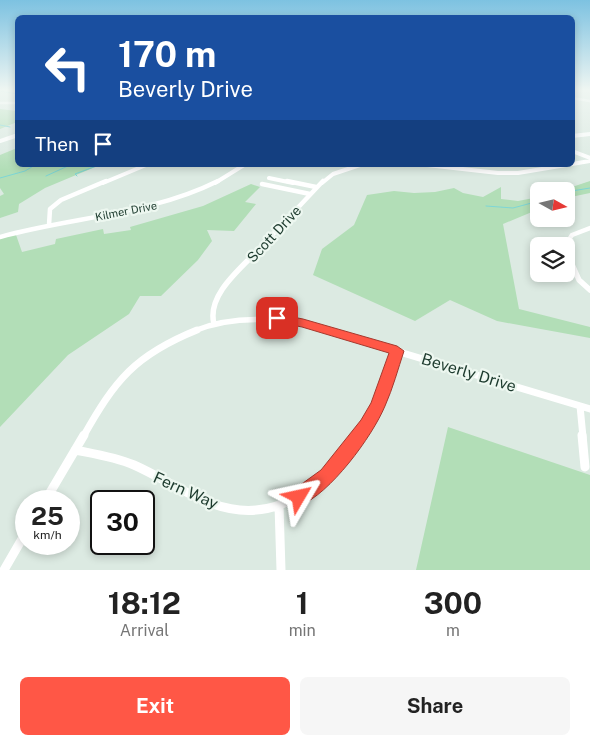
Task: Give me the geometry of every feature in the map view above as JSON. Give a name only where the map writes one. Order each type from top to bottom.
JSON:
[{"type":"street","points":[[575,136],[590,134]]},
{"type":"street","points":[[0,141],[15,136]]},
{"type":"street","points":[[575,152],[590,160]]},
{"type":"street","points":[[575,163],[590,160]]},
{"type":"street","points":[[49,225],[50,209],[61,200],[141,167]]},
{"type":"street","name":"Kilmer Drive","points":[[0,237],[49,225],[163,203],[210,186],[241,167]]},
{"type":"street","name":"Scott Drive","points":[[214,324],[213,308],[223,289],[316,188],[333,174],[354,167]]},
{"type":"street","points":[[450,167],[482,172],[514,173],[553,167]]},
{"type":"street","points":[[269,178],[316,188]]},
{"type":"street","points":[[262,184],[310,194]]},
{"type":"street","points":[[571,237],[590,228]]},
{"type":"street","points":[[575,271],[579,280],[590,290]]},
{"type":"street","name":"Beverly Drive","points":[[51,490],[101,404],[125,374],[152,352],[179,337],[214,324],[248,318],[291,320],[590,409]]},
{"type":"street","name":"Fern Way","points":[[75,450],[114,458],[223,507],[256,510],[279,505],[299,497],[314,487],[327,476],[348,449],[378,405],[397,351]]},
{"type":"street","points":[[580,406],[585,467]]},
{"type":"street","points":[[279,505],[281,570]]},
{"type":"street","points":[[4,570],[15,551]]},
{"type":"green space","points":[[0,117],[15,117],[15,123],[0,129]]},
{"type":"green space","points":[[15,149],[15,167],[95,167],[45,188],[19,204],[18,212],[0,218],[0,196],[4,194],[0,188],[0,155]]},
{"type":"green space","points":[[590,181],[590,193],[575,196],[575,186]]},
{"type":"green space","points":[[251,184],[260,187],[245,202],[256,204],[234,231],[207,230],[212,241],[198,260],[161,296],[140,296],[129,314],[68,355],[0,427],[0,237],[15,232],[22,252],[55,244],[56,239],[103,229],[104,234],[131,230],[130,227],[203,206]]},
{"type":"green space","points":[[501,187],[501,199],[518,201],[530,199],[530,213],[503,224],[519,309],[590,327],[590,338],[497,321],[450,300],[415,321],[313,275],[322,249],[354,225],[367,195],[394,191],[414,193],[435,192],[454,188],[463,193],[483,197]]},
{"type":"green space","points":[[448,427],[590,475],[590,570],[416,570]]},
{"type":"waterway","points":[[0,125],[10,127]]},
{"type":"waterway","points":[[0,178],[25,171],[32,167]]},
{"type":"waterway","points":[[46,176],[66,167]]},
{"type":"waterway","points":[[77,176],[75,174],[94,167]]},
{"type":"waterway","points":[[575,190],[590,188]]},
{"type":"waterway","points":[[486,206],[513,208],[530,203]]},
{"type":"route","points":[[277,318],[303,323],[397,351],[378,405],[366,425],[327,476],[299,497]]}]
